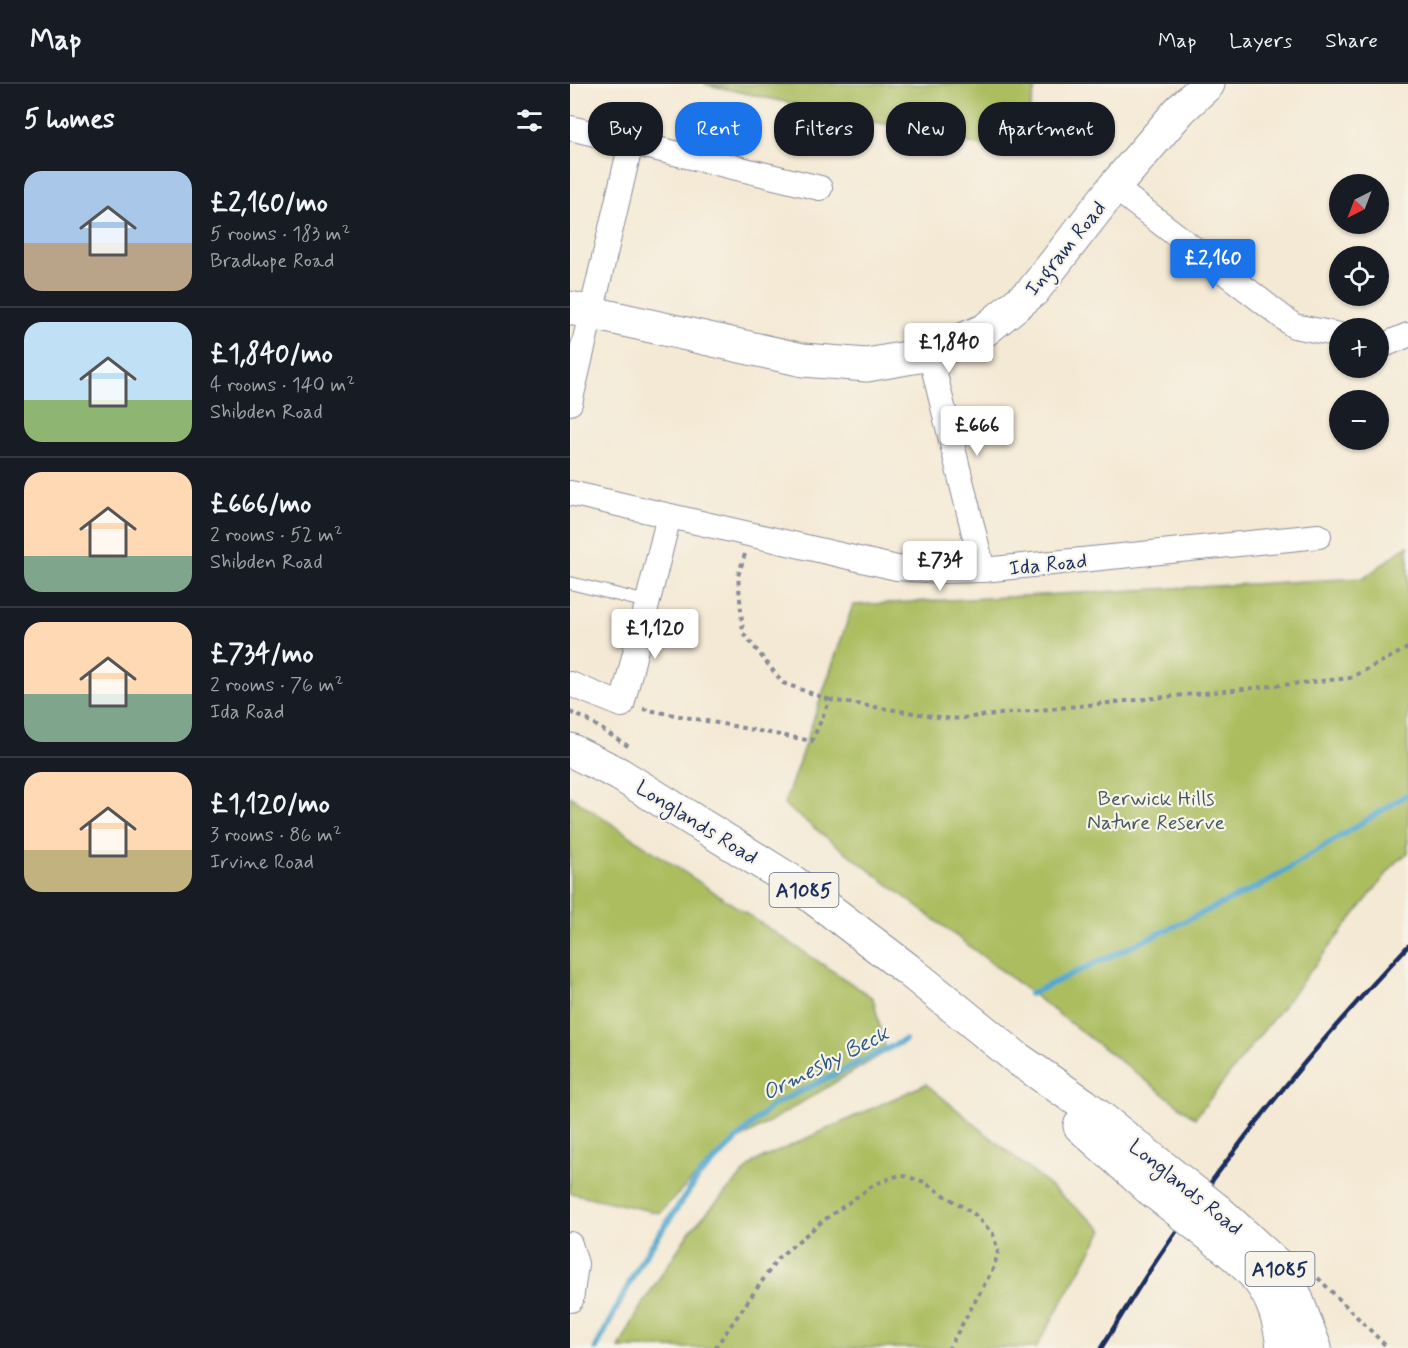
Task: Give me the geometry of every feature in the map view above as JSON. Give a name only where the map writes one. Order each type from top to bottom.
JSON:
[{"type":"main road","name":"Ingram Road","points":[[580,310],[803,360],[867,365],[930,354],[985,330],[1033,291],[1114,187],[1180,110],[1208,84]]},
{"type":"main road","name":"Longlands Road","points":[[570,750],[619,774],[793,882],[907,969],[1018,1059],[1074,1120],[1276,1264],[1292,1287],[1315,1348]]},
{"type":"main road","name":"Longlands Road","points":[[1210,1219],[1262,1282],[1281,1323],[1283,1348]]},
{"type":"street","points":[[570,128],[588,132]]},
{"type":"street","points":[[663,151],[820,188]]},
{"type":"street","points":[[570,403],[580,310],[627,156]]},
{"type":"street","points":[[1114,187],[1294,326],[1329,333]]},
{"type":"street","points":[[1389,343],[1408,335]]},
{"type":"street","points":[[930,354],[983,570]]},
{"type":"street","name":"Ida Road","points":[[570,493],[897,568],[939,571],[983,570],[1318,536]]},
{"type":"street","points":[[570,684],[622,705],[669,516]]},
{"type":"street","points":[[570,1244],[576,1264],[571,1300]]},
{"type":"lane","points":[[570,583],[647,602]]},
{"type":"path","points":[[751,535],[738,576],[743,633],[783,683],[830,700],[952,719],[1350,678],[1408,648]]},
{"type":"path","points":[[622,705],[812,741],[830,700]]},
{"type":"path","points":[[715,1348],[779,1257],[824,1220],[874,1184],[900,1175],[922,1181],[974,1214],[993,1234],[998,1251],[994,1267],[949,1348]]},
{"type":"path","points":[[1318,1278],[1388,1348]]},
{"type":"green space","points":[[704,84],[1036,84],[1032,102],[978,102],[978,145],[966,142],[966,102],[886,102],[886,124],[874,122],[874,102],[785,102]]},
{"type":"green space","name":"Berwick Hills Nature Reserve","points":[[1408,545],[1408,853],[1396,862],[1195,1118],[784,805],[853,605],[1364,578]]},
{"type":"green space","points":[[570,796],[873,998],[886,1052],[722,1150],[659,1213],[570,1193]]},
{"type":"green space","points":[[926,1084],[1103,1230],[1036,1348],[619,1348],[641,1306],[690,1231],[754,1162]]},
{"type":"waterway","points":[[1030,994],[1264,884],[1408,794]]},
{"type":"waterway","name":"Ormesby Beck","points":[[596,1348],[641,1261],[699,1176],[771,1106],[905,1040]]},
{"type":"railway","points":[[1101,1348],[1160,1255],[1217,1174],[1309,1057],[1408,946]]}]
